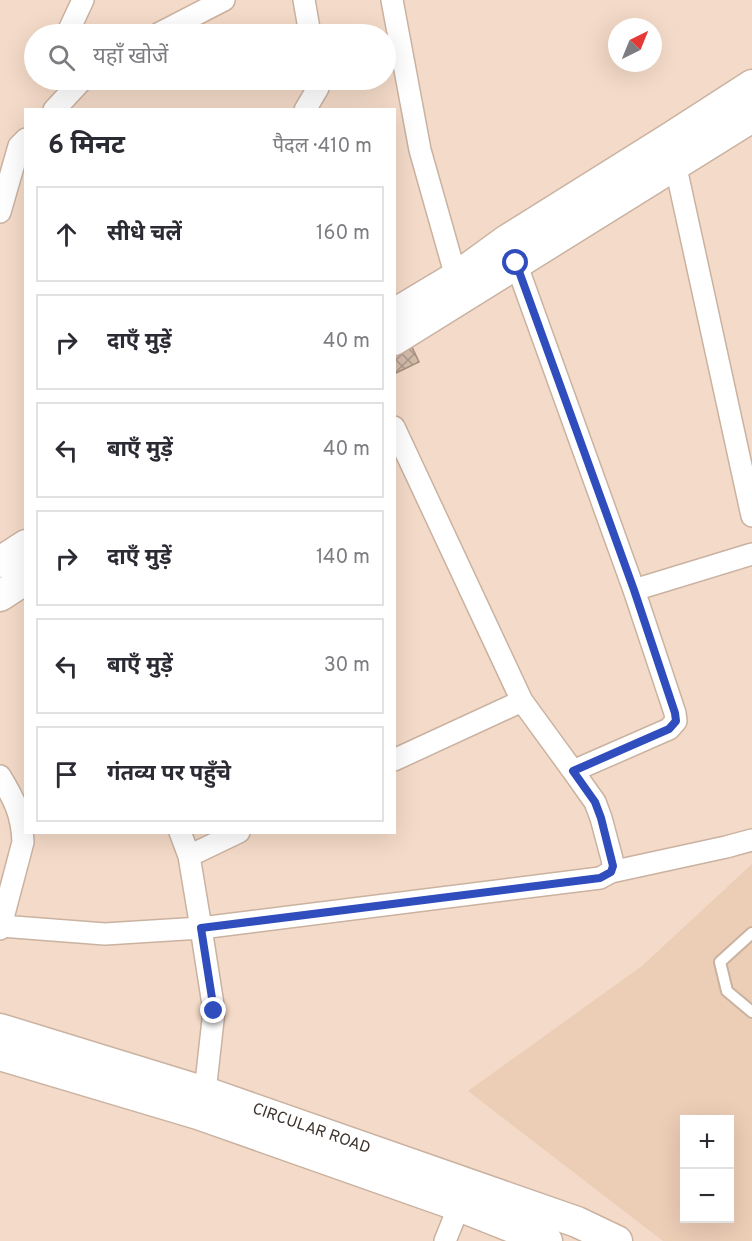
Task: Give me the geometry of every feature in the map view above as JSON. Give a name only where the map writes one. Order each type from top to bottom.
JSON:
[{"type":"street","points":[[72,24],[83,0]]},
{"type":"street","points":[[177,24],[224,0]]},
{"type":"street","points":[[304,0],[308,24]]},
{"type":"street","points":[[392,0],[420,150],[456,277]]},
{"type":"street","points":[[673,152],[752,85]]},
{"type":"street","points":[[56,108],[73,90]]},
{"type":"street","points":[[306,108],[317,90]]},
{"type":"street","points":[[396,339],[512,252],[673,152],[752,117]]},
{"type":"street","points":[[0,212],[19,146],[24,141]]},
{"type":"street","points":[[673,152],[752,516]]},
{"type":"street","points":[[396,313],[456,277],[512,252]]},
{"type":"street","points":[[512,252],[634,590],[676,721],[669,729],[573,771]]},
{"type":"street","points":[[396,432],[522,701],[595,802],[612,859],[611,872]]},
{"type":"street","points":[[0,562],[24,546]]},
{"type":"street","points":[[634,590],[752,554]]},
{"type":"street","points":[[0,596],[24,580]]},
{"type":"street","points":[[396,759],[522,701]]},
{"type":"street","points":[[0,776],[20,813],[23,842],[0,928],[105,934],[201,928],[600,878],[611,872],[752,840]]},
{"type":"street","points":[[181,834],[189,856],[214,1011],[205,1092]]},
{"type":"street","points":[[189,856],[235,834]]},
{"type":"street","name":"CIRCULAR ROAD","points":[[1,1039],[205,1092],[577,1222],[617,1241]]},
{"type":"street","name":"CIRCULAR ROAD","points":[[1,1039],[198,1114],[459,1206],[547,1241]]},
{"type":"street","points":[[445,1241],[459,1206]]},
{"type":"lane","points":[[752,933],[720,962],[728,991],[752,1012]]},
{"type":"shaded area","points":[[752,864],[752,1241],[663,1241],[468,1091],[642,966]]},
{"type":"building","points":[[402,326],[419,362],[396,373],[396,329]]},
{"type":"route","points":[[214,1011],[201,928],[600,878],[607,875],[613,866],[601,818],[595,802],[573,771],[669,729],[676,721],[634,590],[516,263]]}]
